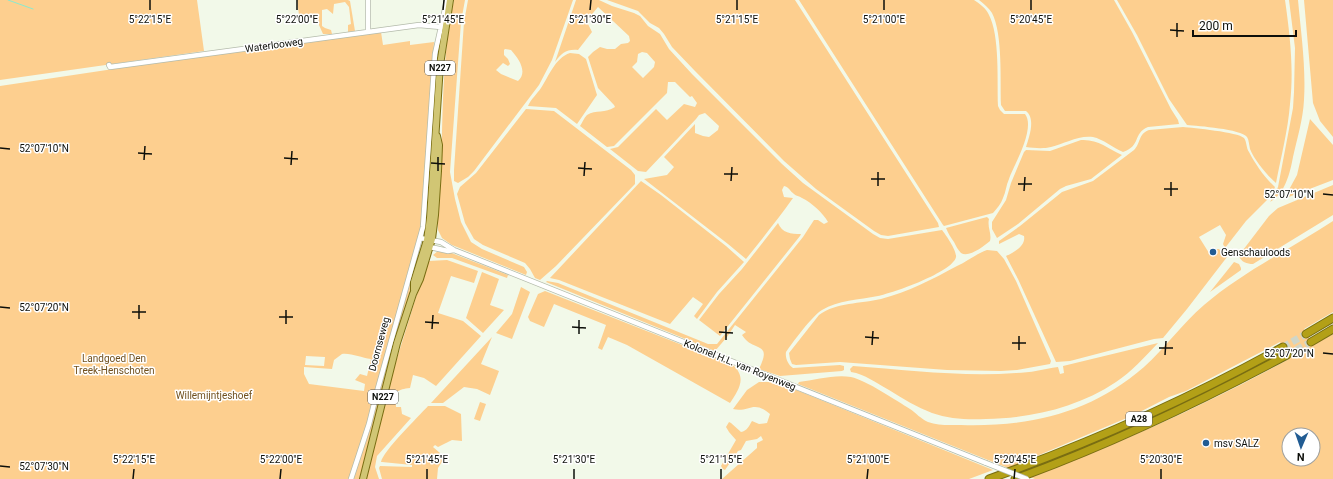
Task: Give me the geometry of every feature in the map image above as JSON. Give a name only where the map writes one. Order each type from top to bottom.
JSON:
[{"type":"highway","points":[[1306,334],[1333,318]]},
{"type":"highway","points":[[1311,342],[1333,329]]},
{"type":"highway","name":"A28","points":[[989,479],[1073,447],[1160,409],[1209,386],[1283,347]]},
{"type":"highway","name":"A28","points":[[1015,479],[1090,450],[1164,417],[1287,355]]},
{"type":"main road","name":"Doornseweg","points":[[413,294],[414,282],[426,239],[431,211],[440,65],[450,0]]},
{"type":"main road","name":"Doornseweg","points":[[363,479],[388,378],[413,294],[420,279],[430,247],[426,239]]},
{"type":"street","points":[[368,0],[368,32]]},
{"type":"street","name":"Doornseweg","points":[[351,479],[369,424],[384,366],[426,239],[424,215],[434,64],[446,0]]},
{"type":"street","name":"Waterlooweg","points":[[109,65],[110,68],[422,24],[441,26]]},
{"type":"street","name":"Kolonel H.L. van Royenweg","points":[[426,239],[441,242],[454,250],[1027,479]]},
{"type":"street","name":"Kolonel H.L. van Royenweg","points":[[430,247],[448,251],[454,250]]},
{"type":"green space","points":[[0,0],[197,0],[204,51],[0,80]]},
{"type":"green space","points":[[297,0],[350,1],[355,31],[348,32],[348,25],[351,24],[349,7],[345,2],[334,4],[333,14],[327,9],[322,10],[322,26],[331,30],[332,34],[323,34],[319,25],[318,14],[299,15]]},
{"type":"green space","points":[[454,0],[465,0],[461,22],[450,172],[461,222],[471,242],[482,249],[524,267],[527,272],[526,275],[452,245],[442,238],[438,230],[445,63]]},
{"type":"green space","points":[[468,0],[573,0],[552,60],[539,85],[474,171],[458,183],[454,181],[454,170],[464,22]],"holes":[[[504,50],[511,50],[517,57],[522,70],[521,77],[518,81],[501,74],[496,70],[503,63],[508,66],[510,64],[504,55]]]},
{"type":"green space","points":[[576,0],[599,0],[634,13],[640,16],[648,26],[660,34],[669,49],[692,74],[803,183],[880,238],[888,239],[942,230],[953,247],[956,257],[945,269],[922,281],[896,291],[878,296],[842,302],[822,310],[808,323],[786,352],[787,361],[793,368],[840,365],[844,366],[844,370],[780,376],[759,369],[763,360],[763,350],[746,340],[742,335],[746,332],[735,325],[715,351],[546,282],[558,283],[708,344],[717,344],[803,237],[814,220],[818,220],[824,224],[828,222],[813,205],[795,195],[784,186],[782,190],[784,197],[793,198],[746,259],[644,179],[667,175],[674,167],[664,157],[695,124],[695,133],[703,136],[709,137],[718,130],[719,126],[705,113],[699,115],[646,172],[638,171],[610,149],[618,147],[656,109],[667,120],[684,104],[695,107],[697,103],[692,96],[690,97],[675,82],[668,82],[667,93],[614,146],[607,147],[580,126],[590,113],[608,110],[615,107],[598,88],[588,57],[600,47],[615,49],[621,44],[628,43],[630,41],[629,36],[598,7],[587,22],[592,32],[578,50],[570,50],[565,52],[555,62]],"holes":[[[642,52],[647,53],[655,62],[654,67],[643,78],[632,67],[637,62],[638,54]]]},
{"type":"green space","points":[[607,0],[795,0],[938,223],[939,227],[888,236],[881,235],[874,231],[816,189],[784,161],[672,47],[659,28],[650,23],[638,11]]},
{"type":"green space","points":[[799,0],[974,0],[985,8],[993,24],[995,35],[998,106],[1004,114],[1025,114],[1028,120],[1028,128],[1023,146],[1008,181],[1002,200],[993,213],[944,226],[943,225]]},
{"type":"green space","points":[[979,0],[1114,0],[1179,124],[1148,127],[1140,133],[1133,146],[1123,152],[1093,137],[1077,138],[1048,148],[1026,147],[1031,128],[1031,119],[1026,111],[1005,111],[1001,105],[1000,58],[996,22],[992,13]]},
{"type":"green space","points":[[1117,0],[1285,0],[1291,52],[1292,78],[1288,124],[1276,183],[1258,163],[1250,149],[1248,138],[1243,134],[1219,128],[1187,125],[1169,99],[1137,35]]},
{"type":"green space","points":[[1289,0],[1298,0],[1304,63],[1303,107],[1300,129],[1286,182],[1280,194],[1270,202],[1278,187],[1293,108],[1295,48]]},
{"type":"green space","points":[[1304,0],[1333,0],[1333,137],[1320,121],[1313,103]]},
{"type":"green space","name":"Landgoed Den Treek-Henschoten","points":[[381,32],[383,45],[410,41],[410,45],[434,42],[422,224],[365,433],[350,479],[0,479],[0,86],[160,62]],"holes":[[[342,354],[371,359],[367,376],[360,374],[355,380],[365,384],[364,391],[309,384],[304,374],[304,367],[332,369],[334,360]],[[306,356],[325,357],[324,366],[305,365]]]},
{"type":"green space","points":[[570,53],[579,54],[586,59],[597,95],[577,124],[556,108],[528,106],[556,63],[565,55]]},
{"type":"green space","points":[[526,109],[554,111],[631,170],[635,175],[635,184],[556,266],[540,280],[535,278],[525,263],[483,245],[474,239],[465,223],[457,194],[460,187],[476,173]]},
{"type":"green space","points":[[1310,119],[1333,145],[1333,180],[1286,198],[1285,197],[1297,175]]},
{"type":"green space","points":[[1183,127],[1225,132],[1244,138],[1254,162],[1275,187],[1271,196],[1246,221],[1225,248],[1223,244],[1226,235],[1220,225],[1199,237],[1209,253],[1217,254],[1217,249],[1219,249],[1227,257],[1163,338],[1070,361],[1056,362],[1006,256],[1016,251],[1021,246],[1024,236],[1019,234],[999,244],[999,241],[1062,192],[1093,181],[1134,150],[1141,136],[1145,132],[1149,130]]},
{"type":"green space","points":[[1081,140],[1097,142],[1122,155],[1091,179],[1060,189],[1018,224],[997,238],[992,229],[992,222],[1006,200],[1011,183],[1024,152],[1026,150],[1050,151]]},
{"type":"green space","points":[[641,181],[726,246],[744,262],[717,292],[697,319],[694,316],[703,304],[693,297],[670,324],[559,280],[550,278]]},
{"type":"green space","points":[[1333,185],[1333,215],[1253,264],[1246,263],[1241,260],[1239,256],[1240,254],[1269,216],[1278,208]]},
{"type":"green space","points":[[987,217],[989,219],[990,241],[972,253],[961,253],[946,228]]},
{"type":"green space","points":[[1333,221],[1333,312],[1304,329],[1313,345],[1333,334],[1333,479],[1035,479],[1030,477],[1162,423],[1258,376],[1289,359],[1280,342],[1186,391],[1169,397],[1134,415],[1008,468],[798,384],[799,382],[838,376],[851,377],[865,382],[881,391],[910,409],[925,421],[940,425],[986,425],[1035,420],[1081,406],[1103,396],[1124,383],[1144,367],[1196,312],[1219,293],[1251,271]]},
{"type":"green space","points":[[778,223],[784,231],[801,234],[800,236],[720,336],[699,320]]},
{"type":"green space","points":[[987,250],[997,251],[1004,259],[1016,281],[1051,361],[1050,364],[1017,370],[1001,371],[947,370],[840,362],[792,364],[789,353],[819,315],[833,308],[881,299],[901,293],[930,280]]},
{"type":"green space","points":[[438,251],[449,252],[508,275],[507,278],[452,258],[437,258],[433,255]]},
{"type":"green space","points":[[417,255],[420,256],[362,479],[353,479]]},
{"type":"green space","points":[[447,260],[478,271],[474,283],[451,276],[438,313],[463,321],[481,336],[436,386],[424,378],[413,375],[410,388],[401,390],[397,393],[396,407],[401,407],[402,414],[411,418],[377,456],[375,467],[379,479],[366,479],[394,368],[426,265],[429,261]]},
{"type":"green space","points":[[1234,262],[1239,264],[1241,270],[1210,292]]},
{"type":"green space","points":[[482,272],[499,279],[490,305],[504,310],[483,333],[466,318]]},
{"type":"green space","points":[[521,287],[530,292],[512,339],[496,333],[512,314]]},
{"type":"green space","points":[[545,291],[733,365],[740,374],[741,379],[739,388],[730,403],[627,345],[608,337],[602,350],[598,348],[606,325],[554,304],[544,327],[530,321],[528,317],[538,294]]},
{"type":"green space","points":[[492,337],[481,364],[499,371],[490,395],[477,389],[464,387],[443,403],[431,403]]},
{"type":"green space","points":[[1158,343],[1122,378],[1086,399],[1037,414],[1003,418],[959,419],[932,413],[910,403],[866,377],[851,372],[850,369],[853,366],[934,372],[996,374],[1026,372],[1058,367],[1060,374],[1064,373],[1063,366]]},
{"type":"green space","points":[[759,382],[779,383],[993,470],[969,479],[722,479],[757,448],[757,443],[763,440],[761,436],[757,439],[746,441],[741,450],[738,451],[725,470],[723,469],[721,466],[736,440],[726,427],[729,422],[741,432],[749,426],[752,421],[759,424],[767,423],[770,414],[759,407],[738,410],[733,409],[747,390]]},
{"type":"green space","points":[[480,402],[486,404],[480,421],[474,419]]},
{"type":"green space","points":[[428,406],[445,406],[461,414],[462,441],[452,440],[438,447],[435,445],[433,447],[440,453],[439,456],[443,460],[438,468],[437,479],[382,479],[379,468],[380,466],[412,467],[412,465],[381,462],[388,450]]},
{"type":"waterway","points":[[8,0],[33,9]]},
{"type":"tunnel","points":[[1283,347],[1306,334]]},
{"type":"tunnel","points":[[1287,355],[1311,342]]},
{"type":"place","name":"Genschauloods","points":[[1213,252]]},
{"type":"place","name":"msv SALZ","points":[[1206,443]]},
{"type":"park label","name":"Willemijntjeshoef","points":[[214,395]]}]
